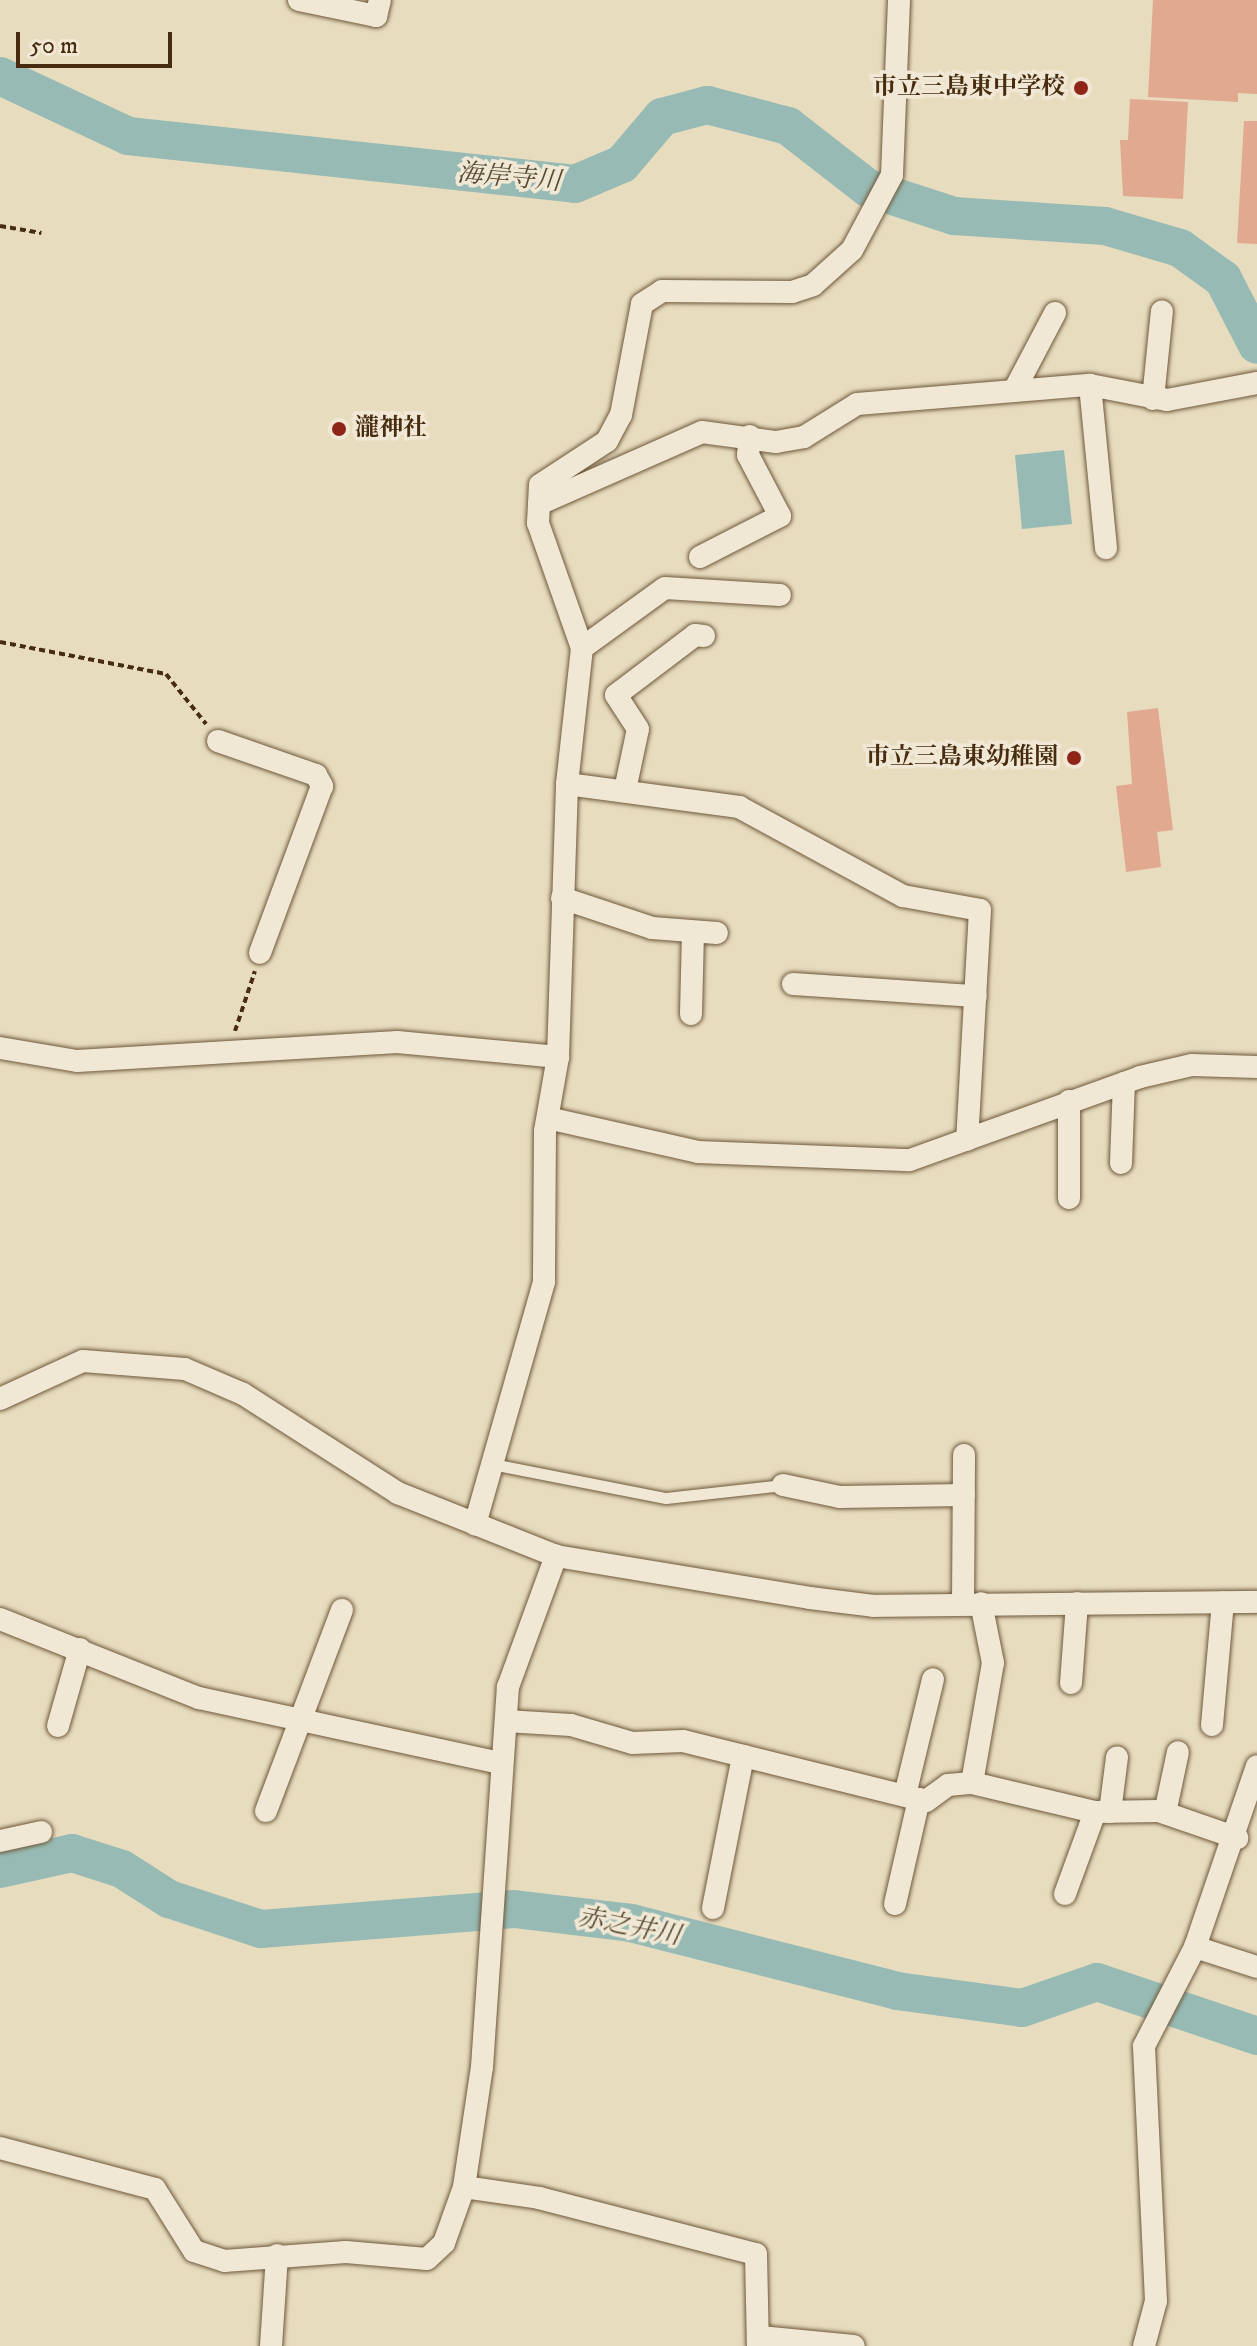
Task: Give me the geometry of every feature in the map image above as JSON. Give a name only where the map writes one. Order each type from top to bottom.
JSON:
[{"type":"street","points":[[299,0],[376,16],[380,0]]},
{"type":"street","points":[[475,1524],[544,1282],[545,1131],[552,1119],[558,1057],[567,784],[582,648],[544,545],[539,504],[546,475],[578,465],[607,441],[621,415],[642,304],[662,291],[792,292],[813,285],[852,250],[886,195],[899,0]]},
{"type":"street","points":[[1153,399],[1162,311]]},
{"type":"street","points":[[1015,389],[1055,313]]},
{"type":"street","points":[[539,504],[675,440],[702,432],[750,436],[776,442],[804,437],[857,404],[1090,385],[1153,399],[1257,383]]},
{"type":"street","points":[[1090,385],[1106,548]]},
{"type":"street","points":[[700,557],[780,516],[748,455],[750,436]]},
{"type":"street","points":[[582,648],[665,588],[780,595]]},
{"type":"street","points":[[625,790],[638,729],[616,695],[695,635],[704,636]]},
{"type":"street","points":[[218,741],[316,775],[322,786],[260,953]]},
{"type":"street","points":[[567,784],[625,790],[761,814],[903,896],[980,910],[967,1140]]},
{"type":"street","points":[[562,898],[652,928],[717,933]]},
{"type":"street","points":[[691,1014],[693,932]]},
{"type":"street","points":[[793,984],[976,996]]},
{"type":"street","points":[[0,1048],[77,1061],[228,1051],[303,1053],[397,1042],[558,1057]]},
{"type":"street","points":[[552,1119],[698,1152],[781,1159],[910,1160],[1124,1083],[1192,1065],[1257,1067]]},
{"type":"street","points":[[1121,1163],[1124,1083]]},
{"type":"street","points":[[1069,1101],[1069,1198]]},
{"type":"street","points":[[0,1399],[83,1361],[185,1369],[243,1394],[398,1493],[556,1556],[874,1606],[1257,1602]]},
{"type":"street","points":[[964,1455],[972,1604],[993,1663],[972,1783]]},
{"type":"street","points":[[783,1485],[840,1497],[964,1495]]},
{"type":"street","points":[[0,2148],[155,2189],[194,2251],[224,2261],[277,2255],[427,2259],[444,2243],[464,2187],[482,2067],[489,1889],[513,1662],[556,1556]]},
{"type":"street","points":[[1212,1725],[1223,1602]]},
{"type":"street","points":[[1071,1683],[1077,1603]]},
{"type":"street","points":[[266,1811],[342,1610]]},
{"type":"street","points":[[0,1619],[199,1698],[500,1763]]},
{"type":"street","points":[[58,1726],[80,1649]]},
{"type":"street","points":[[895,1904],[933,1679]]},
{"type":"street","points":[[506,1721],[571,1725],[632,1743],[683,1741],[912,1797],[972,1783],[1103,1812],[1165,1813],[1237,1838]]},
{"type":"street","points":[[1165,1813],[1178,1752]]},
{"type":"street","points":[[713,1908],[743,1756]]},
{"type":"street","points":[[1065,1894],[1103,1812],[1117,1757]]},
{"type":"street","points":[[1144,2346],[1156,2301],[1140,2066],[1151,2030],[1195,1947],[1237,1838],[1257,1766]]},
{"type":"street","points":[[0,1841],[41,1832]]},
{"type":"street","points":[[1195,1947],[1257,1967]]},
{"type":"street","points":[[464,2187],[539,2198],[756,2254],[759,2342],[854,2346]]},
{"type":"street","points":[[271,2346],[277,2255]]},
{"type":"lane","points":[[492,1464],[666,1498],[783,1485]]},
{"type":"path","points":[[0,226],[41,233]]},
{"type":"path","points":[[0,642],[166,674],[218,741]]},
{"type":"path","points":[[228,1051],[260,953]]},
{"type":"water","points":[[1064,450],[1072,524],[1022,529],[1015,455]]},
{"type":"building","points":[[1153,0],[1257,0],[1257,94],[1238,93],[1238,102],[1148,97]]},
{"type":"building","points":[[1130,99],[1188,102],[1183,199],[1123,196],[1120,140],[1128,140]]},
{"type":"building","points":[[1244,121],[1257,121],[1257,244],[1237,243]]},
{"type":"building","points":[[1158,708],[1173,830],[1157,832],[1161,867],[1126,872],[1116,786],[1132,784],[1127,712]]},
{"type":"waterway","name":"海岸寺川","points":[[0,76],[128,136],[575,184],[622,164],[662,117],[707,105],[788,126],[868,188],[954,216],[1105,226],[1180,248],[1223,279],[1257,345]]},
{"type":"waterway","name":"赤之井川","points":[[0,1869],[72,1853],[122,1869],[169,1899],[261,1929],[514,1909],[631,1923],[897,1991],[1022,2008],[1097,1982],[1257,2036]]},
{"type":"place","name":"市立三島東中学校","points":[[1081,88]]},
{"type":"place","name":"瀧神社","points":[[339,429]]},
{"type":"place","name":"市立三島東幼稚園","points":[[1074,758]]}]
